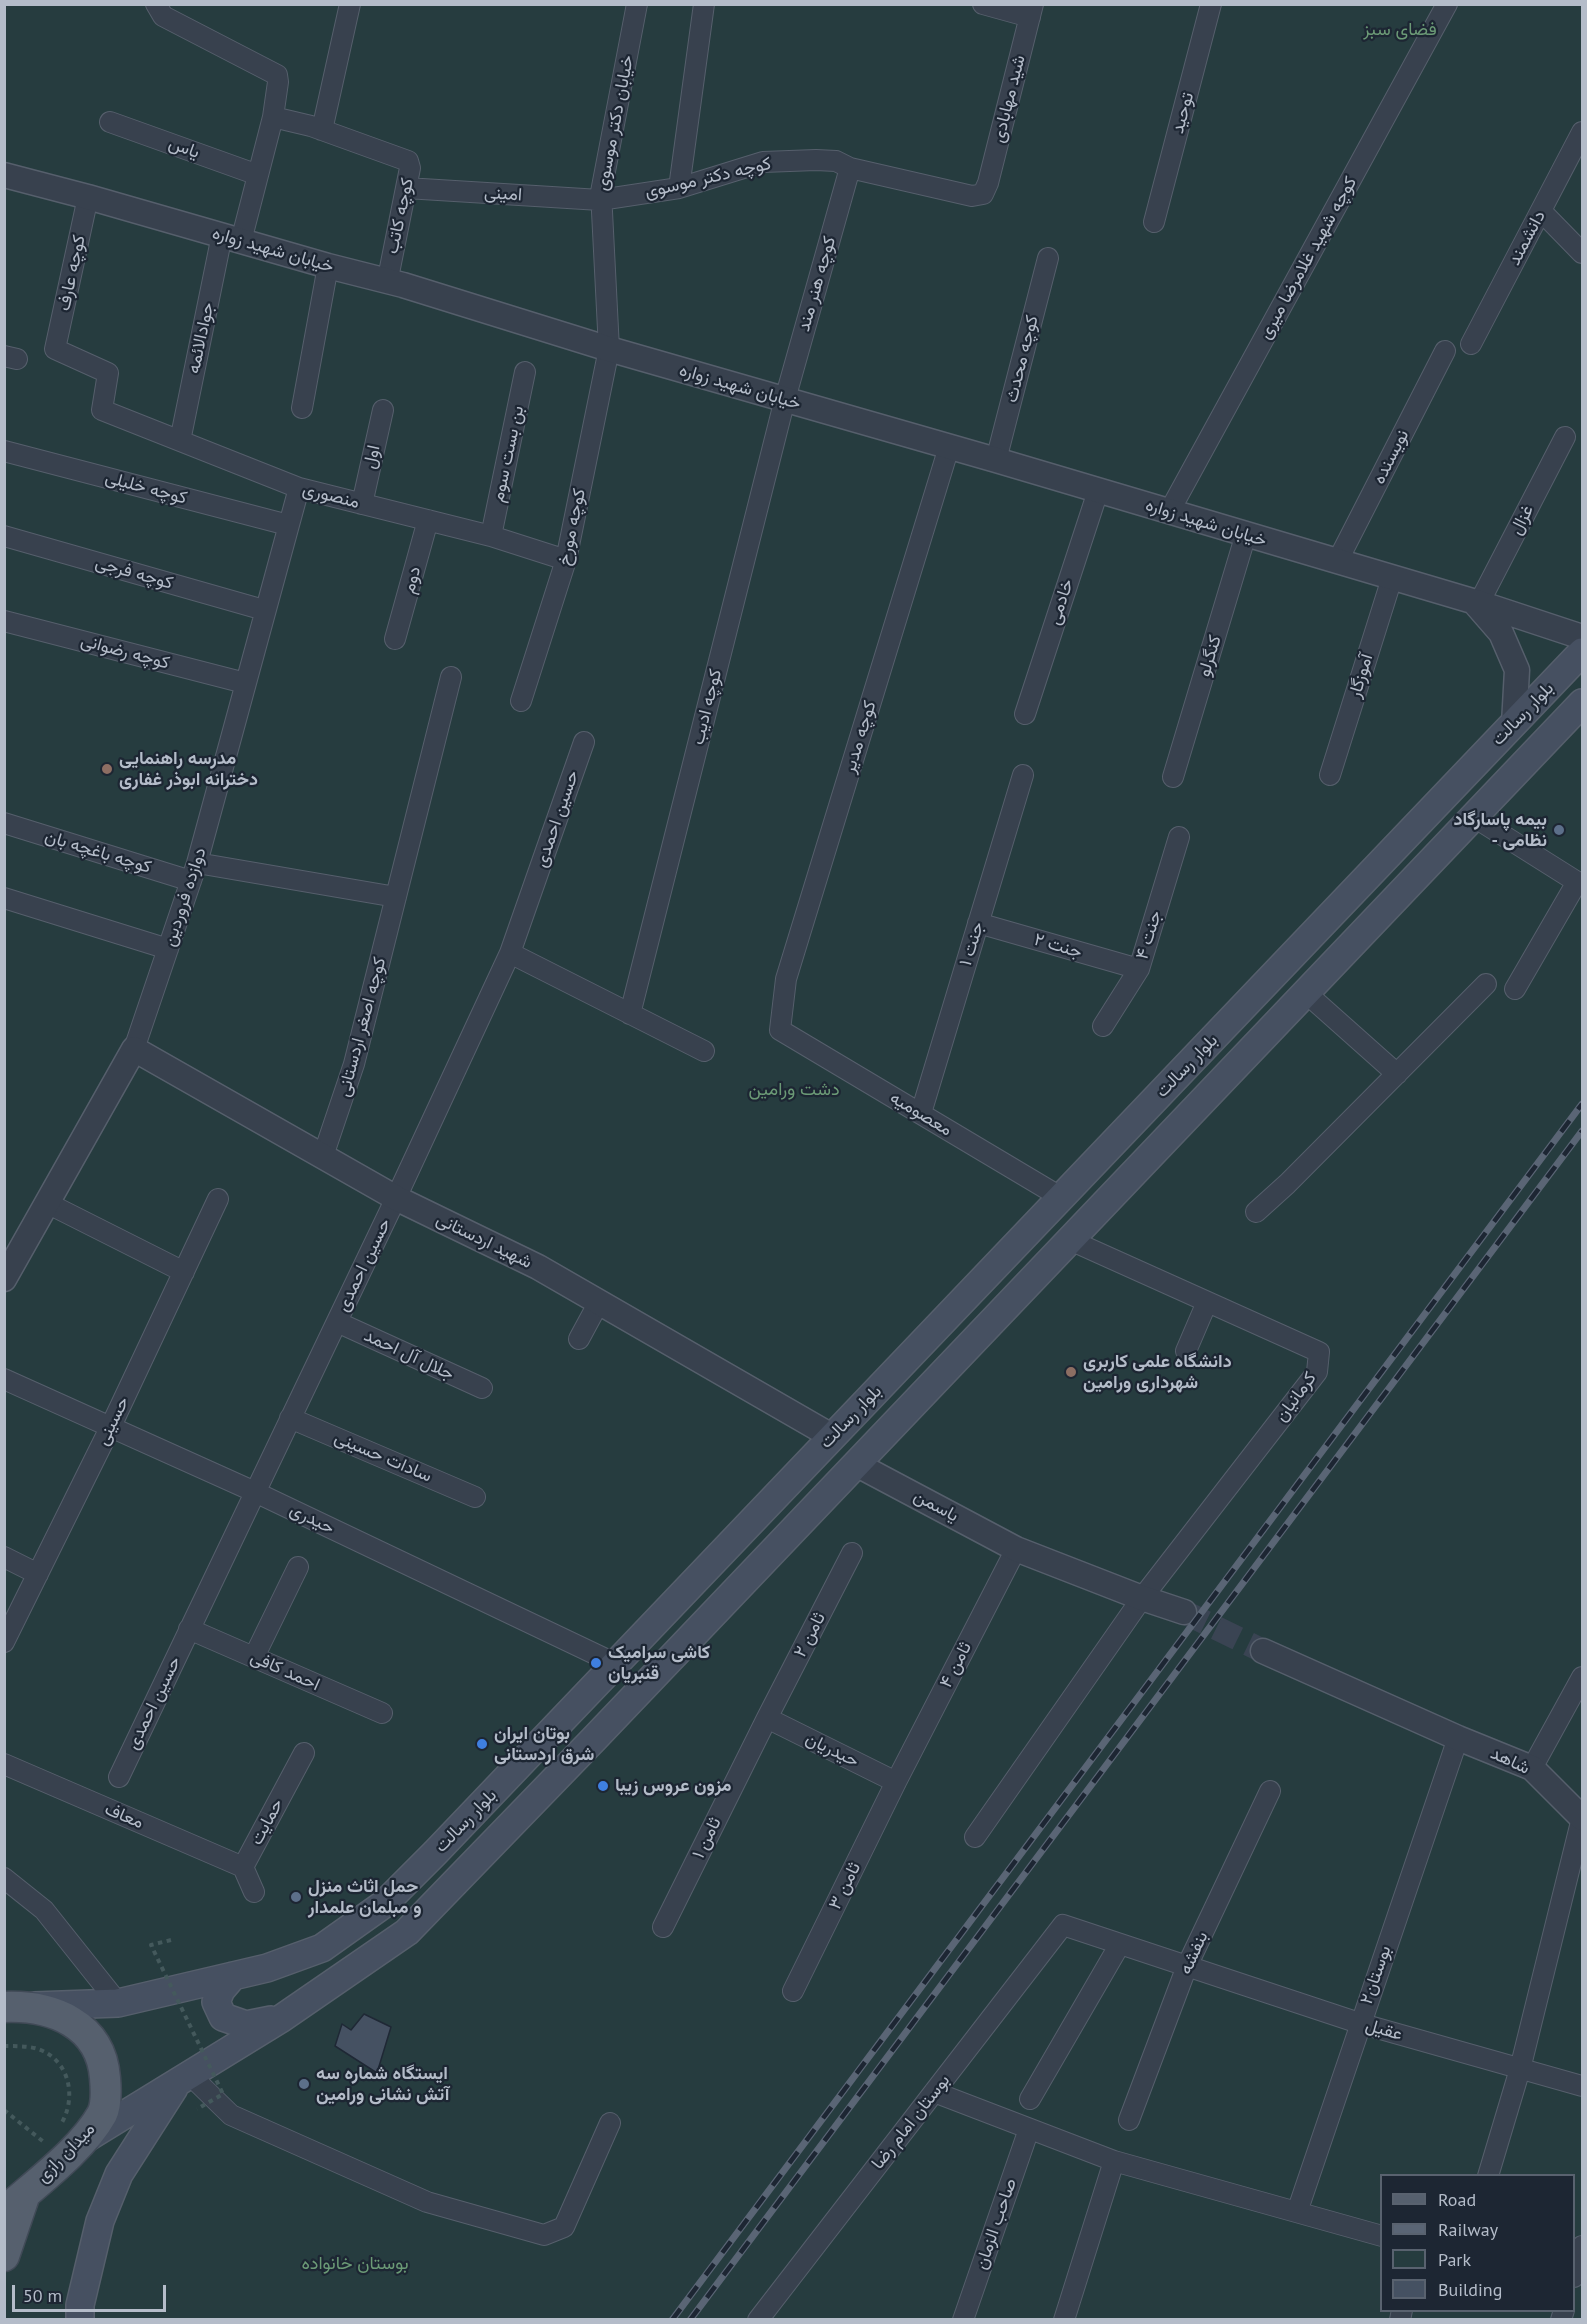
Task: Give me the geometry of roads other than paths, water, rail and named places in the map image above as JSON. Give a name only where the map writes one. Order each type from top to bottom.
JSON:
[{"type":"main road","name":"بلوار رسالت","points":[[13,2006],[118,2003],[267,1968],[322,1948],[384,1904],[1582,652]]},
{"type":"main road","name":"بلوار رسالت","points":[[69,2137],[184,2078],[282,2018],[407,1932],[1582,703]]},
{"type":"main road","points":[[1390,853],[1416,878]]},
{"type":"main road","points":[[233,1976],[221,1990],[216,2002],[223,2017],[234,2023],[246,2025],[282,2018]]},
{"type":"main road","name":"میدان رازی","points":[[13,2006],[63,2016],[84,2030],[98,2051],[105,2069],[106,2090],[104,2111],[69,2137],[15,2203]]},
{"type":"main road","points":[[80,2319],[80,2305],[100,2221],[115,2183],[184,2078]]},
{"type":"main road","points":[[4,2256],[15,2203]]},
{"type":"street","name":"جوادالائمه","points":[[156,4],[163,16],[277,75],[278,82],[273,117],[258,175],[231,238],[180,441]]},
{"type":"street","points":[[273,117],[322,130],[350,4]]},
{"type":"street","name":"خیابان دکتر موسوی","points":[[609,349],[600,200],[637,4]]},
{"type":"street","points":[[679,188],[704,4]]},
{"type":"street","points":[[983,4],[1031,11]]},
{"type":"street","name":"توحید","points":[[1154,222],[1211,4]]},
{"type":"street","name":"کوچه شهید غلامرضا میری","points":[[1169,512],[1447,4]]},
{"type":"street","name":"شید مهابادی","points":[[983,194],[988,183],[1031,11]]},
{"type":"street","name":"یاس","points":[[110,122],[258,175]]},
{"type":"street","name":"کوچه کاتب","points":[[322,130],[408,161],[410,168],[389,273]]},
{"type":"street","name":"دانشمند","points":[[1471,344],[1582,132]]},
{"type":"street","name":"کوچه دکتر موسوی","points":[[600,200],[679,188],[763,162],[816,160],[836,161],[850,168],[972,196],[983,194]]},
{"type":"street","name":"کوچه هنر مند","points":[[785,399],[850,168]]},
{"type":"street","name":"خیابان شهید زواره","points":[[4,175],[403,285],[609,349],[1477,602],[1582,638]]},
{"type":"street","name":"امینی","points":[[406,188],[600,200]]},
{"type":"street","name":"کوچه عارف","points":[[88,197],[55,349],[108,373],[102,410]]},
{"type":"street","points":[[1541,212],[1582,253]]},
{"type":"street","name":"کوچه محدث","points":[[996,460],[1048,258]]},
{"type":"street","points":[[302,408],[328,266]]},
{"type":"street","name":"کوچه مورخ","points":[[521,701],[566,560],[609,349]]},
{"type":"street","name":"نویسنده","points":[[1337,562],[1445,351]]},
{"type":"street","name":"بن بست سوم","points":[[491,536],[525,372]]},
{"type":"street","name":"کوچه ادیب","points":[[630,1014],[785,399]]},
{"type":"street","name":"منصوری","points":[[102,410],[299,488],[491,536],[566,560]]},
{"type":"street","name":"اول","points":[[362,504],[383,410]]},
{"type":"street","name":"غزال","points":[[1477,602],[1565,437]]},
{"type":"street","name":"کوچه مدیر","points":[[780,1030],[786,979],[949,447]]},
{"type":"street","name":"کوچه خلیلی","points":[[4,451],[288,525]]},
{"type":"street","name":"دوازده فروردین","points":[[4,1279],[134,1049],[194,872],[299,488]]},
{"type":"street","name":"خادمی","points":[[1025,714],[1098,491]]},
{"type":"street","name":"دوم","points":[[395,639],[428,520]]},
{"type":"street","name":"کنگرلو","points":[[1173,777],[1246,534]]},
{"type":"street","name":"کوچه فرجی","points":[[4,536],[264,610]]},
{"type":"street","name":"آموزگار","points":[[1330,775],[1392,578]]},
{"type":"street","points":[[1477,602],[1501,633],[1517,670],[1514,724]]},
{"type":"street","name":"کوچه رضوانی","points":[[4,621],[245,683]]},
{"type":"street","name":"کوچه اصغر اردستانی","points":[[323,1156],[354,1064],[452,677]]},
{"type":"street","name":"حسین احمدی","points":[[119,1777],[396,1198],[510,953],[584,742]]},
{"type":"street","name":"جنت ۱","points":[[921,1113],[1023,775]]},
{"type":"street","points":[[1474,817],[1580,884],[1515,989]]},
{"type":"street","name":"کوچه باغچه بان","points":[[4,823],[194,872]]},
{"type":"street","name":"جنت ۴","points":[[1103,1026],[1139,969],[1179,837]]},
{"type":"street","points":[[194,872],[396,897]]},
{"type":"street","points":[[6,902],[168,949]]},
{"type":"street","name":"جنت ۲","points":[[978,923],[1139,969]]},
{"type":"street","points":[[510,953],[704,1051]]},
{"type":"street","points":[[1256,1212],[1287,1184],[1486,984]]},
{"type":"street","points":[[1306,993],[1397,1074]]},
{"type":"street","name":"معصومیه","points":[[780,1030],[1062,1198]]},
{"type":"street","name":"شهید اردستانی","points":[[134,1049],[396,1198],[538,1268],[833,1437]]},
{"type":"street","name":"حسینی","points":[[4,1642],[111,1426],[218,1199]]},
{"type":"street","points":[[47,1203],[184,1272]]},
{"type":"street","name":"کرمانیان","points":[[1070,1240],[1318,1352],[1317,1372],[1142,1598]]},
{"type":"street","points":[[579,1339],[599,1302]]},
{"type":"street","points":[[1186,1351],[1207,1302]]},
{"type":"street","name":"جلال آل احمد","points":[[337,1322],[482,1388]]},
{"type":"street","name":"حیدری","points":[[4,1379],[255,1491],[616,1664]]},
{"type":"street","name":"سادات حسینی","points":[[290,1418],[475,1497]]},
{"type":"street","name":"یاسمن","points":[[856,1464],[1016,1549],[1184,1612]]},
{"type":"street","name":"ثامن ۴","points":[[896,1782],[1016,1549]]},
{"type":"street","name":"ثامن ۲","points":[[767,1718],[852,1553]]},
{"type":"street","points":[[4,1557],[38,1574]]},
{"type":"street","points":[[254,1657],[298,1567]]},
{"type":"street","points":[[975,1837],[1142,1598]]},
{"type":"street","name":"احمد کافی","points":[[189,1629],[381,1713]]},
{"type":"street","name":"شاهد","points":[[1263,1651],[1458,1738],[1532,1768],[1582,1818]]},
{"type":"street","points":[[1532,1768],[1582,1677]]},
{"type":"street","name":"حیدریان","points":[[767,1718],[896,1782]]},
{"type":"street","name":"ثامن ۱","points":[[663,1927],[767,1718]]},
{"type":"street","name":"بوستان۲","points":[[1297,2212],[1359,2023],[1458,1738]]},
{"type":"street","name":"حمایت","points":[[254,1892],[243,1867],[304,1753]]},
{"type":"street","name":"معاف","points":[[4,1764],[243,1867]]},
{"type":"street","name":"ثامن ۳","points":[[793,1991],[896,1782]]},
{"type":"street","name":"بنفشه","points":[[1130,2120],[1187,1966],[1270,1791]]},
{"type":"street","points":[[1488,2174],[1520,2069],[1582,1818]]},
{"type":"street","points":[[4,1878],[44,1910],[118,2003]]},
{"type":"street","name":"عقیل","points":[[1063,1925],[1359,2023],[1582,2086]]},
{"type":"street","name":"بوستان امام رضا","points":[[758,2319],[1063,1925]]},
{"type":"street","points":[[1030,2099],[1120,1944]]},
{"type":"street","points":[[184,2078],[231,2115],[428,2202],[544,2235],[564,2227],[610,2124]]},
{"type":"street","points":[[934,2092],[1114,2161],[1380,2235]]},
{"type":"street","name":"صاحب الزمان","points":[[963,2319],[1029,2129]]},
{"type":"street","points":[[1064,2319],[1114,2161]]},
{"type":"street","points":[[1575,2273],[1582,2246]]},
{"type":"tunnel","points":[[1184,1612],[1263,1651]]},
{"type":"railway","points":[[672,2320],[1582,1104]]},
{"type":"railway","points":[[690,2320],[1582,1131]]},
{"type":"place","name":"مدرسه راهنمایی دخترانه ابوذر غفاری","points":[[107,769]]},
{"type":"place","name":"بیمه پاسارگاد - نظامی","points":[[1559,830]]},
{"type":"place","name":"دانشگاه علمی کاربری شهرداری ورامین","points":[[1071,1372]]},
{"type":"place","name":"کاشی سرامیک قنبریان","points":[[596,1663]]},
{"type":"place","name":"بوتان ایران شرق اردستانی","points":[[482,1744]]},
{"type":"place","name":"مزون عروس زیبا","points":[[603,1786]]},
{"type":"place","name":"حمل اثاث منزل و مبلمان علمدار","points":[[296,1897]]},
{"type":"place","name":"ایستگاه شماره سه آتش نشانی ورامین","points":[[304,2084]]},
{"type":"park label","name":"فضای سبز","points":[[1400,30]]},
{"type":"park label","name":"دشت ورامین","points":[[794,1090]]},
{"type":"park label","name":"بوستان خانواده","points":[[355,2264]]}]
